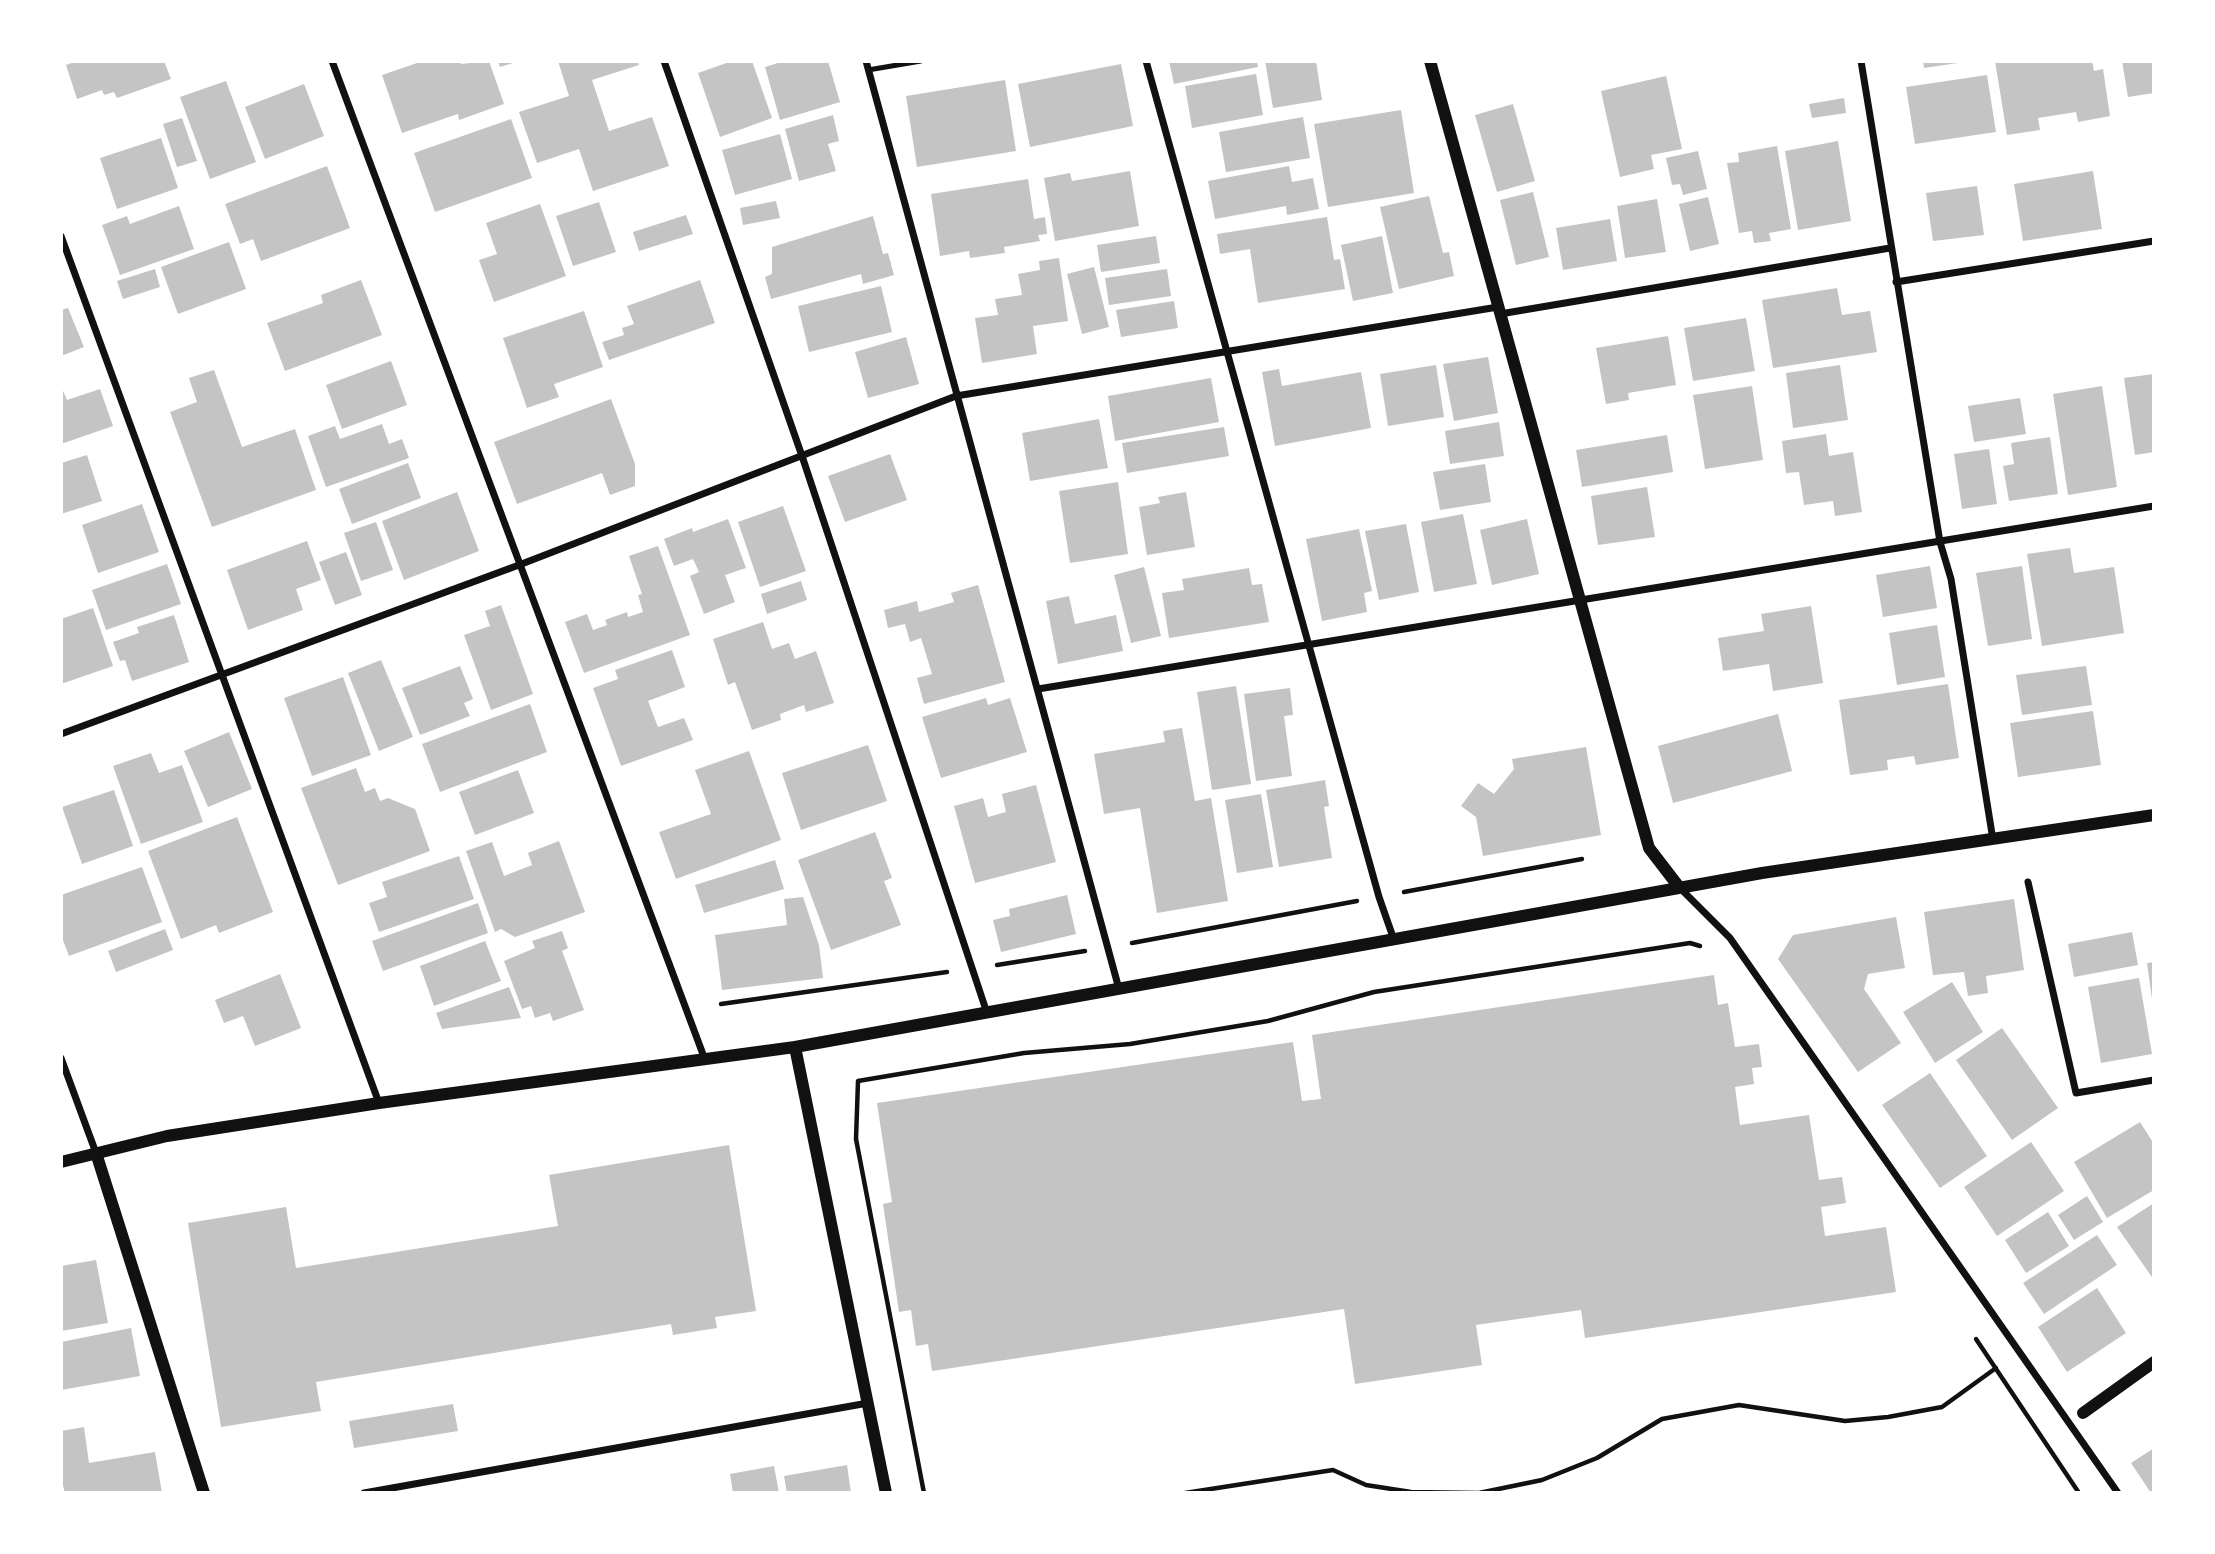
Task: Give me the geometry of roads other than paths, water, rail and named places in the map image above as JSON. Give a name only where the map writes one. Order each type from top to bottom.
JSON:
[{"type":"street","points":[[331,61],[704,1057]]},
{"type":"street","points":[[664,61],[802,456],[987,1013]]},
{"type":"street","points":[[866,61],[1119,990]]},
{"type":"street","points":[[1146,61],[1379,897],[1394,940]]},
{"type":"street","points":[[1430,61],[1577,598],[1649,848],[1679,887],[1730,938],[2118,1493]]},
{"type":"street","points":[[1861,61],[1890,248],[1940,542],[1951,579],[1993,840]]},
{"type":"street","points":[[61,236],[379,1103]]},
{"type":"street","points":[[1896,282],[2154,241]]},
{"type":"street","points":[[61,734],[519,565],[956,396],[1890,248]]},
{"type":"street","points":[[1038,689],[1309,646],[1577,598],[2154,506]]},
{"type":"street","points":[[61,1162],[167,1136],[379,1103],[704,1057],[795,1047],[1679,887],[2154,815]]},
{"type":"street","points":[[2028,882],[2077,1093],[2154,1080]]},
{"type":"street","points":[[795,1047],[886,1493]]},
{"type":"street","points":[[61,1058],[96,1153],[204,1493]]},
{"type":"street","points":[[2083,1413],[2154,1362]]},
{"type":"street","points":[[364,1493],[868,1403]]},
{"type":"lane","points":[[868,70],[921,61]]}]
